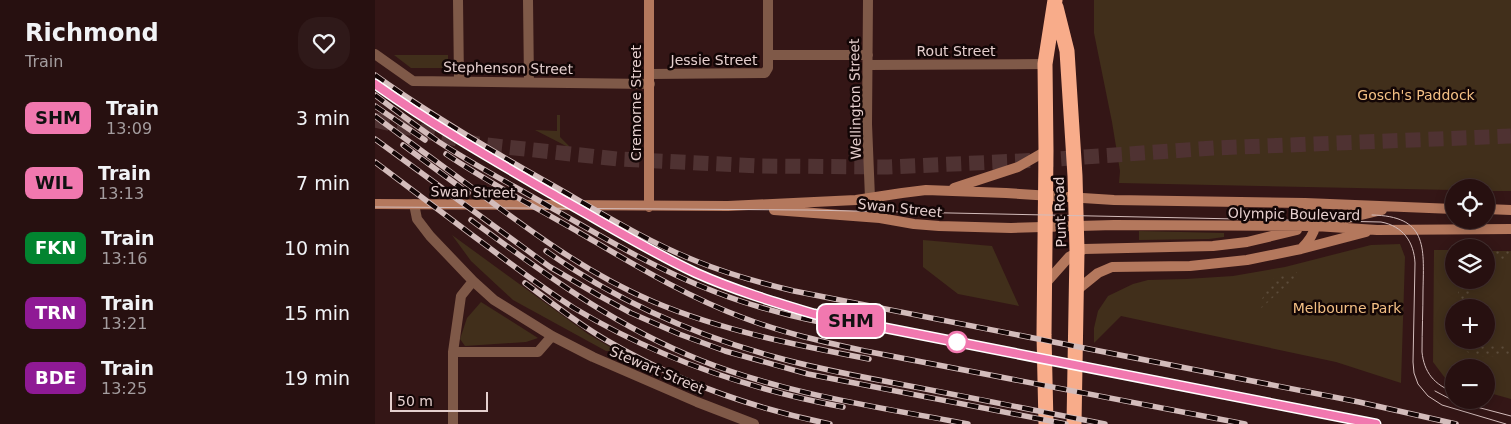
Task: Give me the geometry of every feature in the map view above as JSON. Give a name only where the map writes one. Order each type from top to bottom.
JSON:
[{"type":"highway","name":"Punt Road","points":[[1046,424],[1045,64],[1055,1]]},
{"type":"highway","name":"Punt Road","points":[[1055,1],[1067,51],[1076,198],[1075,424]]},
{"type":"main road","name":"Cremorne Street","points":[[649,0],[649,207]]},
{"type":"main road","points":[[936,191],[964,185],[1018,167],[1046,151]]},
{"type":"main road","name":"Swan Street","points":[[375,204],[721,206],[796,204],[936,191],[1076,198]]},
{"type":"main road","name":"Olympic Boulevard","points":[[1076,198],[1445,209]]},
{"type":"main road","points":[[1301,250],[1311,237],[1315,226],[1314,213],[1305,204]]},
{"type":"main road","name":"Swan Street","points":[[721,206],[880,218],[925,226],[1045,228],[1077,226]]},
{"type":"main road","points":[[1045,284],[1069,257],[1092,247],[1184,247],[1232,244],[1392,207]]},
{"type":"main road","points":[[1495,209],[1511,210]]},
{"type":"main road","name":"Olympic Boulevard","points":[[1077,226],[1315,226],[1377,230],[1511,229]]},
{"type":"main road","points":[[1077,290],[1097,273],[1111,267],[1224,263],[1261,258],[1301,250],[1377,230]]},
{"type":"street","points":[[459,0],[459,81]]},
{"type":"street","points":[[528,0],[529,82]]},
{"type":"street","name":"Jessie Street","points":[[650,79],[765,73],[768,68],[768,0]]},
{"type":"street","name":"Wellington Street","points":[[868,0],[867,124],[870,198]]},
{"type":"street","name":"Stephenson Street","points":[[375,54],[413,81],[529,82],[650,79]]},
{"type":"street","name":"Rout Street","points":[[768,56],[1045,64]]},
{"type":"street","name":"Stewart Street","points":[[414,204],[417,220],[430,236],[494,300],[552,336],[593,357],[697,402],[754,424]]},
{"type":"street","points":[[453,424],[453,352],[461,296],[473,281]]},
{"type":"street","points":[[453,352],[538,352],[552,336]]},
{"type":"green space","name":"Gosch's Paddock","points":[[1094,0],[1511,0],[1511,191],[1495,191],[1495,179],[1445,179],[1445,190],[1119,183],[1120,171],[1112,122],[1094,33]]},
{"type":"green space","points":[[394,55],[448,55],[448,68],[411,68]]},
{"type":"green space","points":[[557,115],[560,115],[560,137],[569,146],[569,152],[565,154],[558,152],[566,146],[535,130],[557,131]]},
{"type":"green space","points":[[1139,231],[1224,233],[1224,237],[1139,240]]},
{"type":"green space","points":[[452,235],[588,334],[617,351],[606,351],[513,300],[471,261]]},
{"type":"green space","points":[[923,240],[992,246],[1019,306],[958,294],[923,267]]},
{"type":"green space","name":"Melbourne Park","points":[[1400,244],[1405,257],[1401,383],[1336,362],[1121,316],[1094,343],[1094,328],[1098,311],[1108,296],[1133,284],[1148,280],[1233,276],[1285,267],[1371,245]]},
{"type":"green space","points":[[1434,250],[1445,250],[1445,289],[1495,289],[1495,251],[1511,251],[1511,399],[1495,395],[1495,359],[1445,359],[1445,378],[1433,362]]},
{"type":"green space","points":[[1495,251],[1511,251],[1511,259],[1495,259]]},
{"type":"green space","points":[[1297,272],[1294,279],[1258,311],[1255,311],[1274,278]]},
{"type":"green space","points":[[1458,289],[1469,289],[1469,299],[1458,299]]},
{"type":"green space","points":[[481,302],[538,338],[526,342],[465,346],[460,339],[467,318]]},
{"type":"green space","points":[[1495,344],[1511,344],[1511,354],[1480,356],[1464,349],[1495,349]]},
{"type":"tunnel","points":[[375,120],[478,144],[618,159],[761,166],[888,167],[1042,160],[1214,148],[1511,136]]},
{"type":"tram line","points":[[375,207],[807,210],[1381,222],[1401,231],[1410,242],[1414,255],[1413,362],[1418,384],[1428,396],[1442,405],[1506,424]]},
{"type":"tram line","points":[[1372,215],[1403,221],[1413,228],[1419,236],[1423,260],[1423,359],[1431,377],[1445,388]]},
{"type":"tram line","points":[[1435,391],[1454,401],[1511,416]]},
{"type":"railway","points":[[375,75],[459,130],[619,224],[676,253],[732,274],[794,291],[1359,402],[1456,424]]},
{"type":"railway","points":[[375,84],[397,100]]},
{"type":"railway","points":[[375,95],[439,142],[468,160],[656,266],[697,285],[755,306],[868,332]]},
{"type":"railway","points":[[375,106],[425,140]]},
{"type":"railway","points":[[375,116],[541,238],[563,253],[630,291],[680,312],[733,329],[869,359]]},
{"type":"railway","points":[[375,139],[550,267],[631,313],[679,334],[725,351],[808,374],[1066,424]]},
{"type":"railway","points":[[403,145],[468,193]]},
{"type":"railway","points":[[446,154],[495,185],[661,279],[723,310],[759,323],[804,337],[865,351],[1245,424]]},
{"type":"railway","points":[[375,162],[535,282],[605,326],[671,357],[738,381],[808,400],[843,407]]},
{"type":"railway","points":[[515,172],[571,204]]},
{"type":"railway","points":[[471,220],[581,298],[638,331],[700,360],[732,372],[798,391],[968,424]]},
{"type":"railway","points":[[614,229],[681,266],[723,285],[814,314],[1375,424]]},
{"type":"railway","points":[[546,251],[572,269],[627,300],[685,327],[745,348],[827,370],[1105,424]]},
{"type":"railway","points":[[525,283],[596,334],[659,368],[743,401],[830,424]]},
{"type":"train","name":"SHM","points":[[375,84],[399,101],[511,170],[607,225],[672,261],[750,295],[814,314],[1376,424]]}]
